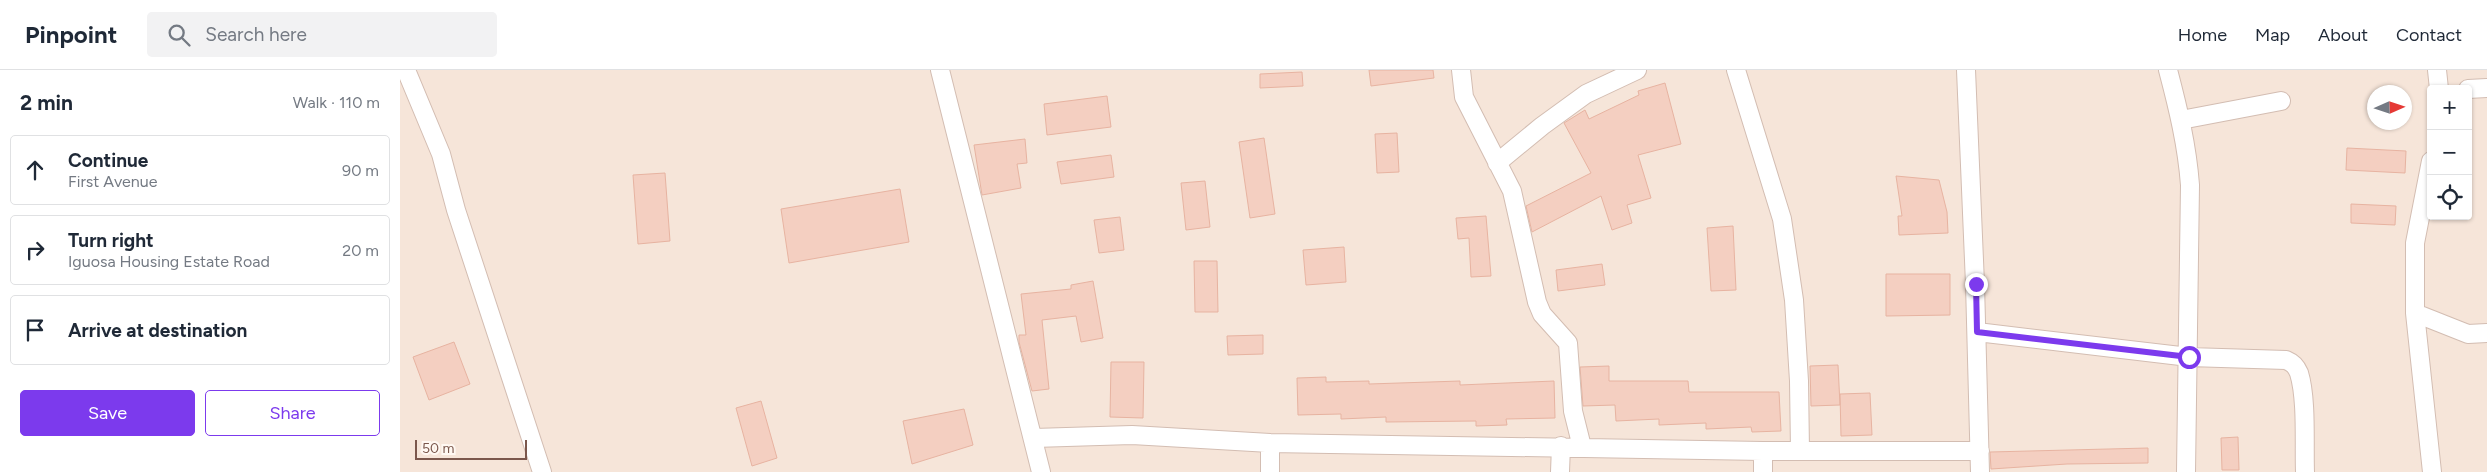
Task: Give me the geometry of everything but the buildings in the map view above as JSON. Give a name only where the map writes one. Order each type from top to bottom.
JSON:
[{"type":"street","points":[[406,70],[441,154],[456,210],[542,472]]},
{"type":"street","points":[[940,70],[1041,472]]},
{"type":"street","points":[[1461,70],[1464,97],[1496,163],[1512,191],[1537,302],[1542,314],[1568,344],[1570,350],[1573,411],[1582,447]]},
{"type":"street","points":[[1496,163],[1586,94],[1637,70]]},
{"type":"street","points":[[1736,70],[1782,219],[1794,300],[1799,381],[1800,451]]},
{"type":"street","points":[[1966,70],[1977,332],[1980,472]]},
{"type":"street","points":[[2168,70],[2181,120],[2190,185],[2186,472]]},
{"type":"street","points":[[2437,70],[2439,85]]},
{"type":"street","points":[[2472,89],[2487,88]]},
{"type":"street","points":[[2181,120],[2281,101]]},
{"type":"street","points":[[2428,175],[2415,243],[2415,313],[2432,472]]},
{"type":"street","points":[[2415,313],[2468,334],[2487,333]]},
{"type":"street","points":[[1977,332],[2189,357],[2286,360],[2294,364],[2299,373],[2302,389],[2305,472]]},
{"type":"street","points":[[1034,438],[1132,435],[1270,443],[1561,446],[1763,451],[1980,451]]},
{"type":"street","points":[[1270,443],[1270,472]]},
{"type":"street","points":[[1560,472],[1561,446]]},
{"type":"street","points":[[1763,451],[1763,472]]},
{"type":"shaded area","points":[[400,70],[2487,70],[2487,472],[400,472]]},
{"type":"route","points":[[1976,284],[1977,332],[2189,357]]}]
